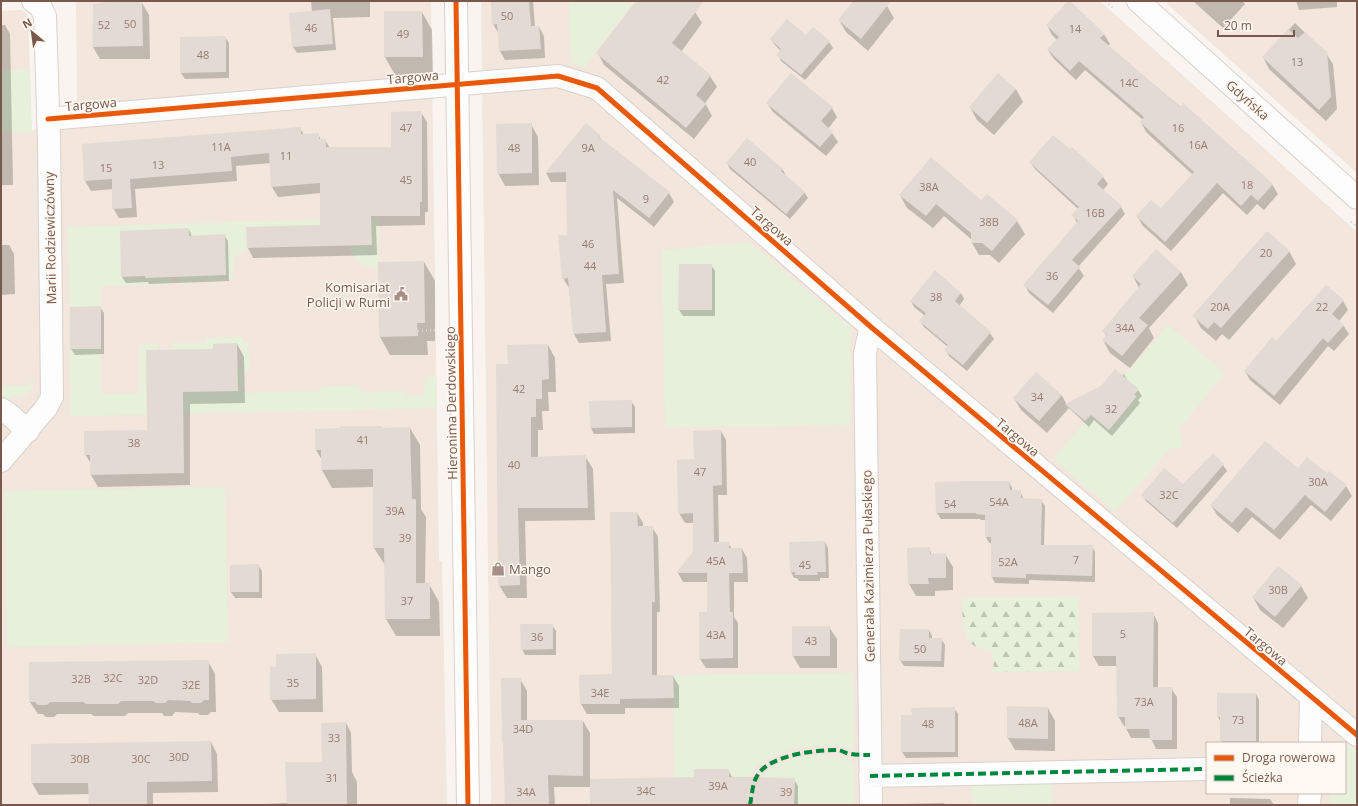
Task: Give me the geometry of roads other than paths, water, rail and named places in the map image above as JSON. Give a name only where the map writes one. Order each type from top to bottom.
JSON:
[{"type":"street","name":"Marii Rodziewiczówny","points":[[1,462],[28,431],[46,408],[52,397],[45,16],[40,6],[33,1]]},
{"type":"street","name":"Hieronima Derdowskiego","points":[[456,1],[468,805]]},
{"type":"street","name":"Gdyńska","points":[[1138,1],[1354,189]]},
{"type":"street","name":"Targowa","points":[[48,119],[558,76],[597,88],[871,327],[1311,698],[1357,735]]},
{"type":"street","name":"Generała Kazimierza Pułaskiego","points":[[871,327],[865,353],[871,805]]},
{"type":"street","points":[[1,409],[28,431]]},
{"type":"street","points":[[1310,742],[1311,698]]},
{"type":"street","points":[[870,776],[1206,769]]},
{"type":"street","points":[[1309,805],[1310,794]]},
{"type":"place","name":"Komisariat Policji w Rumi","points":[[401,294]]},
{"type":"place","name":"Mango","points":[[498,569]]}]
